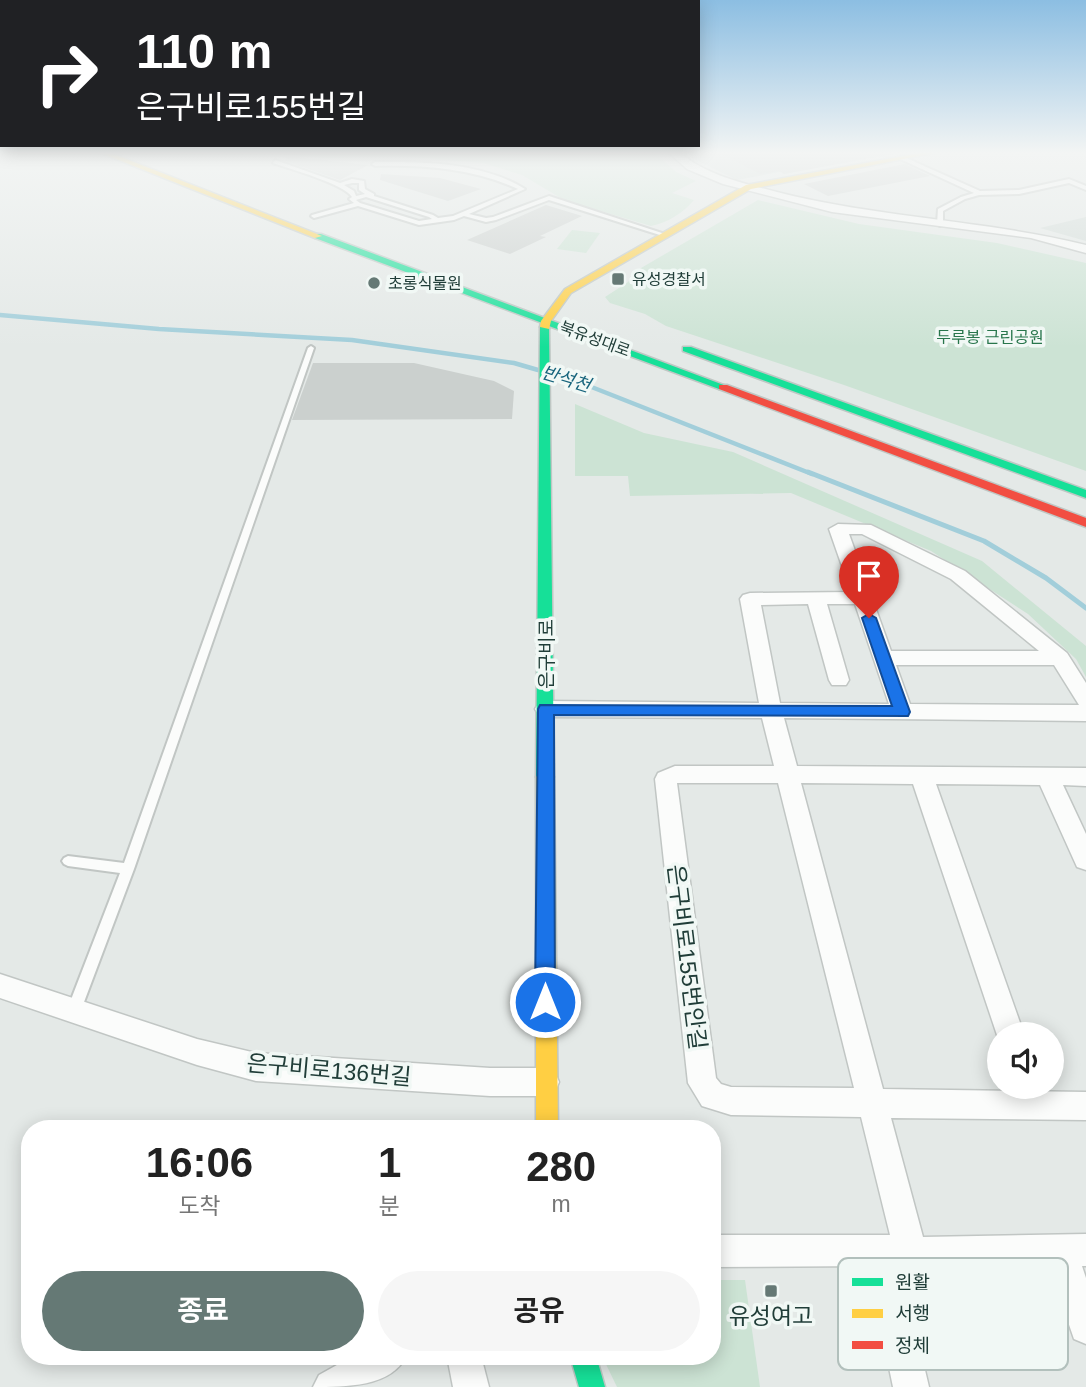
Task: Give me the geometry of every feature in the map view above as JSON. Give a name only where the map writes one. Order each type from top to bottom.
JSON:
[{"type":"main road","name":"북유성대로","points":[[275,218],[1086,523]]},
{"type":"main road","points":[[320,218],[339,225]]},
{"type":"main road","points":[[546,321],[568,291],[695,218]]},
{"type":"main road","name":"북유성대로","points":[[539,297],[580,310]]},
{"type":"main road","name":"은구비로","points":[[546,321],[543,347],[547,1120]]},
{"type":"main road","points":[[666,342],[1086,494]]},
{"type":"main road","points":[[586,1365],[592,1387]]},
{"type":"street","points":[[887,218],[1031,235],[1086,248]]},
{"type":"street","points":[[902,712],[838,529],[864,529],[958,575],[1060,658],[1086,700]]},
{"type":"street","points":[[862,598],[750,599],[771,711],[790,774],[872,1104],[897,1258]]},
{"type":"street","points":[[816,599],[839,680]]},
{"type":"street","points":[[882,659],[1060,658]]},
{"type":"street","points":[[546,709],[1086,713]]},
{"type":"street","name":"은구비로155번안길","points":[[987,1098],[872,1104],[731,1101],[712,1096],[702,1083],[666,779],[675,774],[1086,777]]},
{"type":"street","points":[[921,775],[1006,1022]]},
{"type":"street","points":[[1048,776],[1086,860]]},
{"type":"street","name":"은구비로136번길","points":[[0,986],[197,1052],[256,1067],[490,1082],[545,1082]]},
{"type":"street","name":"은구비로155번안길","points":[[1048,1099],[1086,1106]]},
{"type":"street","points":[[721,1251],[1073,1250],[1086,1327]]},
{"type":"street","points":[[331,1387],[372,1365]]},
{"type":"street","points":[[466,1365],[471,1387]]},
{"type":"lane","points":[[385,218],[410,228]]},
{"type":"lane","points":[[402,218],[419,223],[455,218]]},
{"type":"lane","points":[[479,218],[486,220],[497,218]]},
{"type":"lane","points":[[612,218],[665,235]]},
{"type":"lane","points":[[940,218],[940,224]]},
{"type":"lane","points":[[74,1010],[128,869],[311,348]]},
{"type":"lane","points":[[68,861],[128,869]]},
{"type":"shaded area","points":[[1086,218],[1086,241],[1040,228]]},
{"type":"green space","points":[[623,218],[673,218],[651,226]]},
{"type":"green space","name":"두루봉 근린공원","points":[[727,218],[833,218],[859,224],[997,243],[1086,263],[1086,471],[844,385],[666,326],[645,314],[610,303],[605,297],[628,282],[641,268]]},
{"type":"green space","points":[[572,230],[600,233],[586,253],[557,249]]},
{"type":"green space","points":[[575,404],[644,433],[733,452],[982,561],[1086,646],[1086,677],[1076,659],[1028,614],[931,551],[791,493],[630,496],[628,476],[575,476]]},
{"type":"green space","points":[[721,1280],[745,1280],[760,1387],[617,1387],[606,1365],[721,1365]]},
{"type":"building","points":[[517,218],[578,218],[510,254],[467,240]]},
{"type":"building","points":[[313,363],[414,363],[494,381],[514,391],[512,419],[292,420]]},
{"type":"waterway","name":"반석천","points":[[0,315],[159,329],[352,340],[514,363],[538,370]]},
{"type":"waterway","name":"반석천","points":[[548,373],[589,386],[812,474]]},
{"type":"waterway","name":"반석천","points":[[808,472],[984,541],[1046,578],[1086,608]]},
{"type":"traffic: fast","points":[[318,236],[723,387]]},
{"type":"traffic: fast","points":[[545,327],[545,777]]},
{"type":"traffic: fast","points":[[687,349],[1086,494]]},
{"type":"traffic: fast","points":[[586,1365],[592,1387]]},
{"type":"traffic: slow","points":[[271,218],[318,236]]},
{"type":"traffic: slow","points":[[545,327],[546,321],[568,291],[696,218]]},
{"type":"traffic: slow","points":[[545,777],[547,1120]]},
{"type":"traffic: jam","points":[[723,387],[1086,523]]},
{"type":"place","name":"유성경찰서","points":[[618,279]]},
{"type":"place","name":"초롱식물원","points":[[374,283]]},
{"type":"place","name":"유성여고","points":[[771,1291]]},
{"type":"route","points":[[545,1002],[546,709],[902,712],[869,618]]}]
